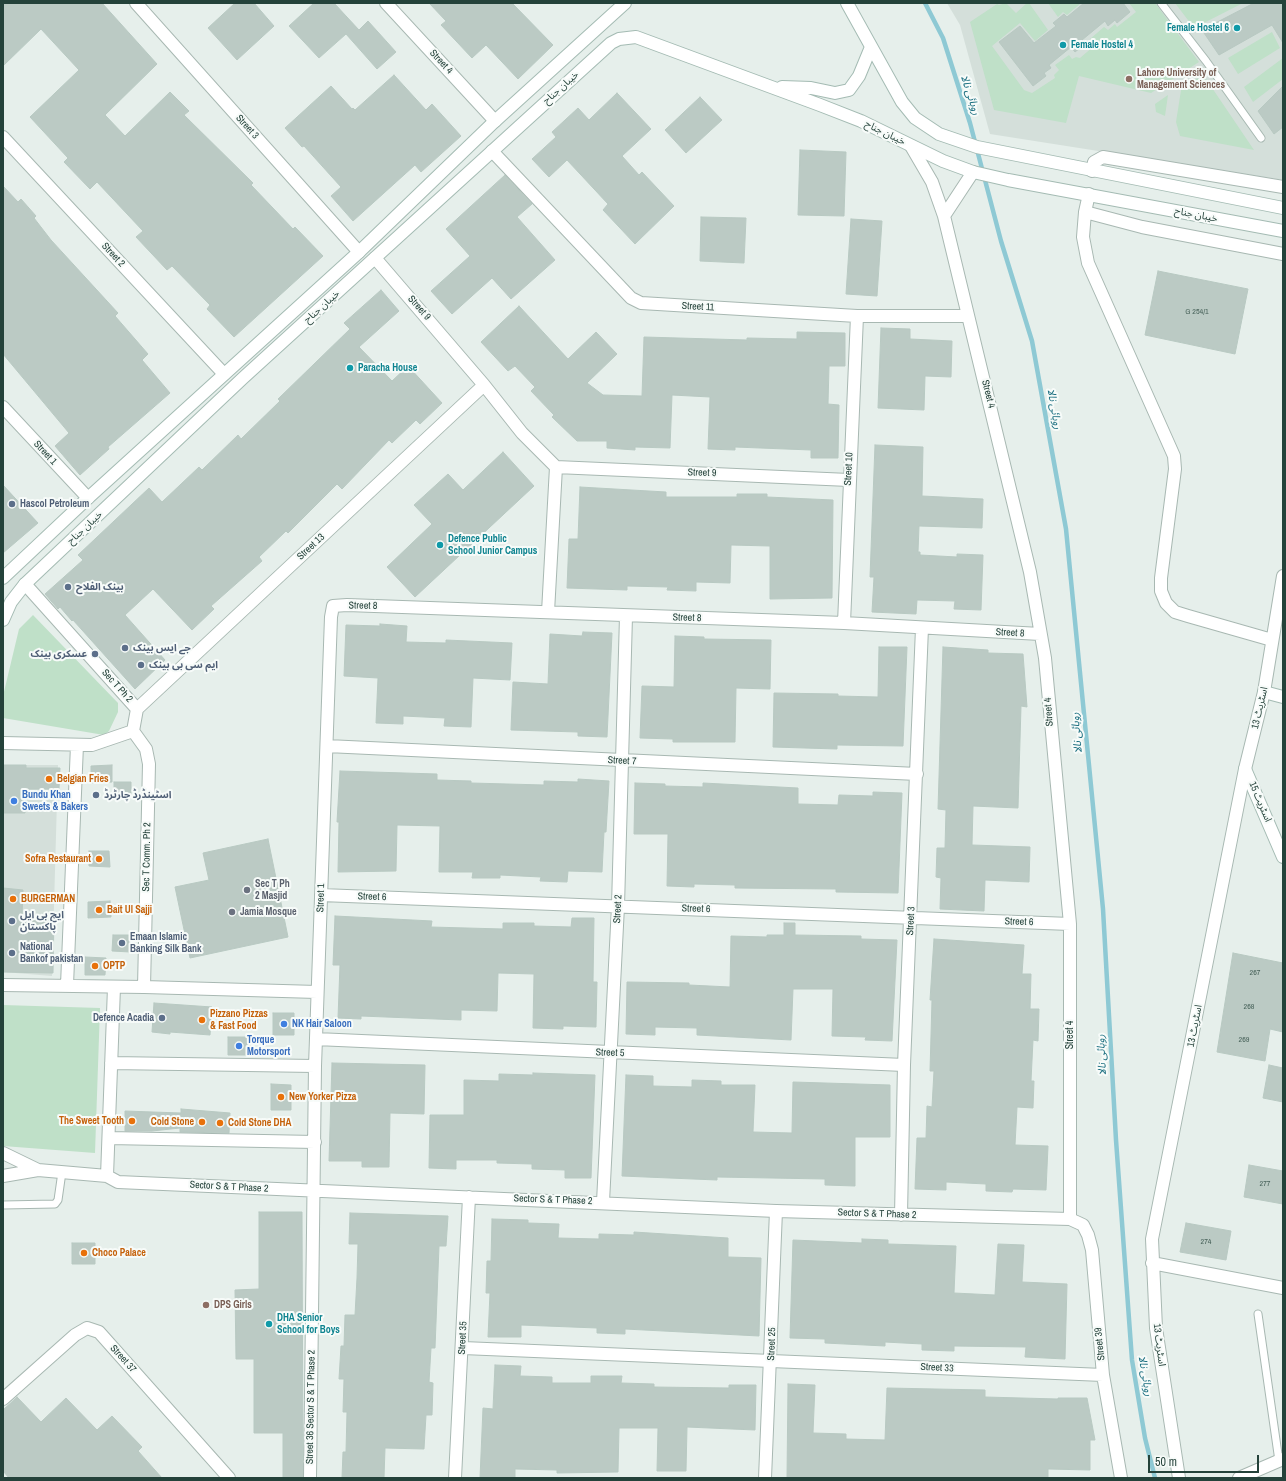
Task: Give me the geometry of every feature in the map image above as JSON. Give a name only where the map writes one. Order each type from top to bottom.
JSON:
[{"type":"street","name":"Street 3","points":[[136,3],[359,252]]},
{"type":"street","name":"Street 4","points":[[386,3],[495,121]]},
{"type":"street","name":"خیبان جناح","points":[[3,578],[88,498],[359,252],[495,121],[625,3]]},
{"type":"street","points":[[847,3],[902,102],[916,118],[939,134],[960,142],[993,150],[1283,208]]},
{"type":"street","name":"خیبان جناح","points":[[3,620],[9,606],[25,584],[243,378],[611,43],[619,39],[636,38],[771,87],[861,121],[943,161],[975,173],[1283,231]]},
{"type":"street","points":[[771,87],[811,88],[841,93],[849,90],[854,84],[871,47]]},
{"type":"street","name":"Street 2","points":[[3,137],[224,374]]},
{"type":"street","name":"Street 4","points":[[911,146],[932,182],[944,216],[1030,572],[1045,658],[1070,924],[1070,1219]]},
{"type":"street","name":"Street 11","points":[[492,151],[631,298],[641,303],[857,316],[968,316]]},
{"type":"street","points":[[1092,171],[1094,162],[1103,157],[1283,188]]},
{"type":"street","points":[[944,216],[975,173]]},
{"type":"street","points":[[1089,194],[1082,237],[1088,263],[1174,456],[1175,468],[1161,591],[1166,603],[1175,612],[1272,640]]},
{"type":"street","points":[[1085,212],[1142,227],[1283,254]]},
{"type":"street","name":"Street 9","points":[[375,258],[484,385],[522,433],[556,467],[848,480]]},
{"type":"street","name":"Street 10","points":[[844,623],[848,480],[857,316]]},
{"type":"street","name":"Street 13","points":[[137,709],[484,385]]},
{"type":"street","name":"Street 1","points":[[3,408],[88,498]]},
{"type":"street","points":[[548,612],[556,467]]},
{"type":"street","name":"اسٹریٹ 13","points":[[1179,1478],[1156,1328],[1152,1239],[1246,769],[1264,692],[1283,576]]},
{"type":"street","name":"Sec T Ph 2","points":[[25,584],[137,709],[133,732]]},
{"type":"street","name":"Street 8","points":[[333,606],[347,605],[844,623],[1040,634]]},
{"type":"street","name":"Street 1","points":[[314,1191],[317,992],[331,617],[333,606]]},
{"type":"street","name":"Street 2","points":[[603,1202],[624,761],[626,616]]},
{"type":"street","name":"Street 3","points":[[901,1215],[904,1065],[922,628]]},
{"type":"street","points":[[1264,692],[1283,697]]},
{"type":"street","points":[[3,743],[92,745],[133,732]]},
{"type":"street","name":"Sec T Comm. Ph 2","points":[[133,732],[146,749],[149,764],[144,987]]},
{"type":"street","points":[[67,985],[77,745]]},
{"type":"street","name":"Street 7","points":[[327,746],[917,774]]},
{"type":"street","name":"اسٹریٹ 15","points":[[1246,769],[1283,857]]},
{"type":"street","name":"Street 6","points":[[321,895],[1070,924]]},
{"type":"street","points":[[3,985],[67,985],[317,992]]},
{"type":"street","points":[[106,1176],[109,1138],[114,987]]},
{"type":"street","name":"Street 5","points":[[316,1039],[904,1065]]},
{"type":"street","points":[[111,1063],[315,1066]]},
{"type":"street","points":[[109,1138],[315,1142]]},
{"type":"street","name":"Sector S & T Phase 2","points":[[3,1153],[38,1170]]},
{"type":"street","name":"Sector S & T Phase 2","points":[[3,1176],[38,1170],[106,1176],[118,1182],[603,1202],[776,1211],[1070,1219]]},
{"type":"street","name":"Street 36 Sector S & T Phase 2","points":[[310,1478],[314,1191]]},
{"type":"street","name":"Street 35","points":[[455,1478],[463,1348],[469,1197]]},
{"type":"street","name":"Street 25","points":[[765,1478],[776,1211]]},
{"type":"street","name":"Street 39","points":[[1070,1219],[1083,1225],[1088,1235],[1092,1250],[1103,1375],[1121,1478]]},
{"type":"street","points":[[1152,1263],[1283,1288]]},
{"type":"street","name":"Street 37","points":[[3,1399],[74,1335],[87,1328],[99,1332],[229,1478]]},
{"type":"street","name":"Street 33","points":[[463,1348],[1103,1375]]},
{"type":"street","points":[[1239,1478],[1281,1460]]},
{"type":"lane","points":[[1161,3],[1206,61],[1261,138]]},
{"type":"lane","points":[[3,1205],[55,1204],[58,1200],[62,1172]]},
{"type":"lane","points":[[1258,1314],[1281,1460]]},
{"type":"shaded area","name":"Lahore University of Management Sciences","points":[[947,3],[1283,3],[1283,180],[990,134],[960,25]]},
{"type":"shaded area","points":[[3,765],[58,765],[52,976],[3,972]]},
{"type":"green space","points":[[1006,3],[1016,13],[1027,3],[1029,3],[1048,30],[1035,41],[1020,23],[992,46],[1024,90],[1032,93],[1055,78],[1054,75],[1059,70],[1055,65],[1069,55],[1072,59],[1076,57],[1080,58],[1094,46],[1090,39],[1104,27],[1108,30],[1115,24],[1117,27],[1136,12],[1129,3],[1155,3],[1199,62],[1151,93],[1079,76],[1066,123],[994,110],[970,22],[997,4],[999,5]]},
{"type":"green space","points":[[1048,3],[1081,3],[1067,15],[1063,12],[1058,17]]},
{"type":"green space","points":[[1175,3],[1243,3],[1194,28]]},
{"type":"green space","points":[[1272,32],[1280,48],[1238,74],[1228,58]]},
{"type":"green space","points":[[1283,58],[1283,79],[1253,102],[1244,87]]},
{"type":"green space","points":[[1204,76],[1254,150],[1180,136],[1176,122],[1182,84]]},
{"type":"green space","points":[[1168,95],[1165,116],[1156,112],[1155,104]]},
{"type":"green space","points":[[33,615],[118,703],[118,712],[109,731],[104,735],[3,718],[3,696],[19,629]]},
{"type":"green space","points":[[3,1005],[100,1008],[95,1153],[3,1146]]},
{"type":"building","points":[[3,3],[102,3],[157,64],[105,115],[125,136],[170,92],[189,111],[184,115],[253,183],[251,185],[293,229],[295,227],[323,256],[234,337],[207,309],[210,305],[172,266],[167,270],[136,237],[143,231],[97,182],[90,189],[64,162],[68,158],[30,117],[79,70],[41,29],[3,66]]},
{"type":"building","points":[[235,3],[254,3],[274,26],[237,60],[208,28]]},
{"type":"building","points":[[314,3],[334,3],[359,30],[368,21],[396,52],[377,69],[346,34],[319,58],[289,26]]},
{"type":"building","points":[[429,3],[512,3],[553,45],[518,79],[486,45],[472,58],[441,25],[446,21]]},
{"type":"building","name":"Female Hostel 4","points":[[1084,3],[1123,3],[1130,12],[1117,23],[1115,20],[1108,26],[1105,21],[1082,40],[1085,44],[1075,52],[1071,47],[1049,65],[1051,68],[1044,73],[1046,76],[1033,86],[999,42],[1020,26],[1034,43],[1056,26],[1053,23],[1064,14],[1067,17]]},
{"type":"building","name":"Female Hostel 6","points":[[1254,3],[1283,3],[1283,43],[1272,25],[1219,55],[1202,30]]},
{"type":"building","points":[[394,75],[426,110],[432,104],[461,136],[421,172],[415,165],[353,221],[331,196],[341,187],[304,146],[302,147],[285,128],[331,86],[352,109],[353,108],[355,110]]},
{"type":"building","points":[[1283,86],[1283,127],[1274,134],[1258,111]]},
{"type":"building","points":[[617,93],[651,129],[622,156],[639,175],[642,172],[674,206],[635,244],[603,210],[608,204],[567,160],[549,177],[532,159],[556,137],[552,132],[578,108],[589,120]]},
{"type":"building","points":[[700,97],[722,120],[686,153],[665,130]]},
{"type":"building","points":[[800,150],[846,152],[844,216],[798,215]]},
{"type":"building","points":[[505,175],[532,204],[517,217],[555,260],[511,299],[492,278],[452,314],[431,291],[470,256],[446,229]]},
{"type":"building","points":[[3,186],[18,202],[21,199],[36,216],[34,218],[51,240],[118,313],[115,316],[148,354],[142,360],[170,393],[108,447],[109,449],[80,475],[55,446],[69,433],[3,354]]},
{"type":"building","points":[[701,217],[746,218],[744,263],[700,261]]},
{"type":"building","points":[[851,219],[882,221],[877,296],[846,294]]},
{"type":"building","points":[[1158,271],[1248,289],[1235,354],[1145,335]]},
{"type":"building","points":[[381,290],[399,311],[359,347],[392,381],[408,366],[442,403],[420,424],[416,420],[392,443],[389,440],[342,489],[337,484],[288,533],[286,531],[259,557],[262,561],[211,606],[214,609],[192,630],[153,589],[125,615],[165,660],[135,689],[73,620],[72,621],[60,607],[58,609],[45,594],[83,560],[78,555],[149,488],[162,502],[199,467],[202,470],[238,435],[241,439],[280,401],[278,399],[350,329],[344,323]]},
{"type":"building","points":[[519,306],[568,359],[596,332],[617,354],[587,383],[603,395],[642,396],[644,337],[747,340],[747,338],[797,339],[797,332],[845,333],[845,366],[829,366],[828,404],[839,405],[838,458],[811,458],[811,450],[735,447],[735,450],[708,449],[710,397],[672,395],[670,448],[635,447],[635,450],[607,448],[607,441],[577,441],[552,417],[554,415],[531,391],[535,387],[515,366],[508,371],[481,342]]},
{"type":"building","points":[[881,328],[910,329],[910,339],[952,341],[951,377],[925,376],[924,410],[878,408]]},
{"type":"building","points":[[875,445],[923,447],[922,496],[983,499],[982,528],[919,526],[918,552],[920,552],[920,555],[957,557],[957,554],[983,555],[981,610],[954,609],[955,601],[917,600],[916,614],[872,612],[874,577],[870,577]]},
{"type":"building","name":"Defence Public School Junior Campus","points":[[503,452],[534,486],[415,597],[387,567],[432,524],[414,505],[448,474],[463,490]]},
{"type":"building","name":"Hascol Petroleum","points":[[3,485],[38,523],[3,553]]},
{"type":"building","points":[[580,487],[666,492],[666,497],[737,497],[737,494],[767,494],[767,497],[833,500],[832,598],[770,599],[770,546],[731,545],[730,583],[696,582],[696,591],[667,590],[668,587],[627,586],[627,590],[567,588],[569,539],[578,539]]},
{"type":"building","points":[[380,624],[407,626],[406,642],[446,643],[446,640],[512,643],[510,680],[473,678],[471,727],[444,726],[445,718],[403,716],[403,724],[376,723],[378,678],[344,676],[346,625],[380,626]]},
{"type":"building","points":[[583,632],[612,633],[607,737],[578,736],[578,732],[511,730],[513,682],[548,684],[550,634],[582,636]]},
{"type":"building","points":[[675,636],[704,637],[704,639],[771,640],[770,689],[736,688],[735,742],[673,742],[673,739],[640,738],[642,686],[674,687]]},
{"type":"building","points":[[879,647],[907,647],[903,746],[837,745],[837,749],[773,747],[774,693],[838,694],[838,696],[878,697]]},
{"type":"building","points":[[943,647],[988,650],[988,653],[1023,654],[1027,707],[1021,706],[1018,808],[973,806],[972,845],[1030,847],[1029,882],[985,880],[984,911],[940,909],[941,878],[936,877],[937,848],[945,848],[946,810],[938,809]]},
{"type":"building","points":[[3,765],[26,765],[26,768],[60,768],[59,789],[26,789],[25,813],[3,813]]},
{"type":"building","points":[[112,765],[112,782],[91,783],[91,766]]},
{"type":"building","points":[[340,771],[437,774],[437,780],[471,781],[471,783],[544,785],[544,781],[578,782],[578,779],[609,781],[602,872],[568,871],[567,882],[540,881],[541,877],[500,875],[500,878],[472,878],[473,872],[439,872],[440,826],[397,825],[396,871],[338,872],[339,822],[337,822]]},
{"type":"building","points":[[114,782],[131,782],[131,796],[114,796]]},
{"type":"building","points":[[635,783],[665,784],[665,786],[703,787],[703,783],[798,788],[798,804],[838,805],[839,795],[873,796],[873,792],[902,793],[898,893],[836,892],[836,889],[735,888],[735,885],[694,884],[694,887],[667,886],[668,834],[634,834]]},
{"type":"building","name":"Jamia Mosque","points":[[268,839],[288,937],[190,958],[175,887],[209,880],[203,853]]},
{"type":"building","name":"Sofra Restaurant","points":[[89,851],[109,851],[110,867],[89,866]]},
{"type":"building","points":[[3,888],[23,890],[22,916],[54,916],[53,973],[3,972]]},
{"type":"building","name":"Bait Ul Sajji","points":[[110,901],[111,917],[88,918],[88,902]]},
{"type":"building","points":[[335,916],[432,921],[431,927],[503,929],[503,923],[534,923],[534,926],[571,927],[572,918],[594,918],[593,982],[597,982],[596,1027],[563,1026],[563,1029],[533,1028],[534,974],[498,973],[497,1011],[461,1010],[461,1020],[361,1016],[361,1019],[338,1018],[340,965],[333,965]]},
{"type":"building","points":[[784,923],[795,923],[795,935],[861,936],[861,939],[897,940],[892,1041],[865,1040],[866,1037],[832,1036],[833,989],[793,989],[791,1040],[697,1035],[697,1028],[655,1027],[655,1035],[626,1034],[627,982],[689,983],[689,985],[730,987],[731,936],[767,937],[767,935],[784,935]]},
{"type":"building","name":"Emaan Islamic Banking Silk Bank","points":[[113,935],[131,935],[130,952],[112,951]]},
{"type":"building","points":[[934,939],[1024,945],[1022,974],[1031,974],[1030,1009],[1039,1009],[1038,1041],[1033,1040],[1031,1081],[1034,1081],[1033,1108],[1017,1107],[1015,1145],[1048,1146],[1046,1190],[1013,1189],[1012,1192],[986,1191],[986,1184],[946,1182],[946,1190],[915,1189],[917,1138],[926,1138],[927,1106],[932,1107],[934,1071],[930,1071],[932,1000],[930,1000]]},
{"type":"building","points":[[1233,953],[1283,963],[1283,1032],[1270,1029],[1265,1061],[1217,1052]]},
{"type":"building","name":"OPTP","points":[[85,957],[106,958],[105,975],[85,975]]},
{"type":"building","points":[[154,1003],[212,1007],[210,1035],[152,1032]]},
{"type":"building","name":"NK Hair Saloon","points":[[273,1013],[294,1013],[294,1035],[273,1035]]},
{"type":"building","name":"Torque Motorsport","points":[[228,1037],[250,1037],[251,1055],[228,1055]]},
{"type":"building","points":[[332,1063],[425,1065],[424,1114],[390,1113],[389,1167],[362,1167],[362,1161],[329,1161]]},
{"type":"building","points":[[1269,1065],[1283,1068],[1283,1102],[1263,1098]]},
{"type":"building","points":[[533,1073],[595,1075],[591,1178],[565,1178],[565,1170],[532,1169],[532,1164],[497,1163],[497,1160],[456,1160],[456,1169],[429,1168],[430,1115],[464,1115],[464,1080],[499,1081],[499,1074],[533,1075]]},
{"type":"building","points":[[626,1075],[653,1076],[653,1086],[692,1087],[692,1080],[721,1081],[721,1085],[755,1085],[753,1132],[792,1133],[793,1082],[890,1085],[890,1137],[855,1137],[855,1186],[825,1185],[825,1179],[717,1177],[717,1180],[622,1176]]},
{"type":"building","name":"New Yorker Pizza","points":[[271,1084],[291,1085],[291,1110],[271,1110]]},
{"type":"building","points":[[181,1109],[230,1113],[229,1133],[180,1132],[180,1128],[152,1131],[125,1131],[125,1111],[181,1113]]},
{"type":"building","points":[[1249,1165],[1283,1171],[1283,1204],[1244,1197]]},
{"type":"building","name":"DHA Senior School for Boys","points":[[259,1212],[302,1212],[303,1478],[283,1478],[283,1433],[254,1433],[254,1359],[236,1359],[235,1290],[259,1289]]},
{"type":"building","points":[[350,1213],[448,1216],[446,1246],[439,1246],[435,1348],[431,1348],[429,1382],[433,1383],[432,1415],[426,1415],[424,1449],[385,1448],[384,1478],[342,1478],[343,1452],[346,1452],[347,1412],[343,1412],[344,1379],[339,1379],[341,1346],[344,1346],[345,1315],[355,1315],[357,1278],[358,1244],[349,1244]]},
{"type":"building","points":[[492,1219],[528,1220],[528,1223],[559,1224],[558,1238],[599,1239],[599,1234],[634,1235],[634,1232],[728,1238],[728,1257],[761,1258],[759,1336],[625,1329],[625,1334],[597,1333],[597,1328],[521,1325],[521,1337],[488,1337],[490,1293],[486,1293],[487,1261],[491,1261]]},
{"type":"building","points":[[1186,1223],[1231,1231],[1226,1260],[1180,1252]]},
{"type":"building","points":[[862,1239],[888,1240],[888,1244],[956,1246],[954,1293],[995,1295],[998,1244],[1024,1245],[1022,1282],[1067,1284],[1065,1359],[1025,1357],[1026,1347],[954,1346],[954,1351],[922,1350],[922,1344],[885,1342],[885,1346],[825,1343],[825,1339],[790,1338],[793,1240],[862,1243]]},
{"type":"building","name":"Choco Palace","points":[[72,1243],[95,1243],[95,1264],[72,1264]]},
{"type":"building","points":[[495,1365],[521,1366],[520,1376],[552,1377],[552,1383],[591,1383],[591,1376],[622,1376],[621,1383],[654,1384],[654,1387],[729,1388],[729,1385],[756,1385],[755,1430],[687,1427],[686,1471],[657,1471],[658,1428],[619,1428],[618,1472],[557,1473],[557,1470],[515,1469],[515,1478],[480,1478],[483,1408],[493,1409]]},
{"type":"building","points":[[788,1384],[815,1385],[813,1433],[846,1434],[846,1439],[885,1440],[887,1388],[985,1390],[985,1397],[1058,1399],[1087,1398],[1095,1440],[1090,1440],[1090,1470],[1048,1469],[1048,1478],[787,1478]]},
{"type":"building","points":[[17,1397],[41,1422],[66,1398],[97,1430],[112,1416],[142,1447],[138,1451],[162,1478],[9,1478],[3,1471],[3,1410]]},
{"type":"waterway","name":"روہائی نالا","points":[[925,3],[943,38],[970,123],[1001,241],[1032,341],[1066,529],[1103,909],[1116,1140],[1132,1360],[1145,1438],[1155,1478]]},
{"type":"place","name":"Female Hostel 6","points":[[1237,28]]},
{"type":"place","name":"Female Hostel 4","points":[[1063,45]]},
{"type":"place","name":"Lahore University of Management Sciences","points":[[1129,79]]},
{"type":"place","name":"Paracha House","points":[[350,368]]},
{"type":"place","name":"Hascol Petroleum","points":[[12,504]]},
{"type":"place","name":"Defence Public School Junior Campus","points":[[440,545]]},
{"type":"place","name":"بینک الفلاح","points":[[68,587]]},
{"type":"place","name":"جے ایس بینک","points":[[125,648]]},
{"type":"place","name":"عسکری بینک","points":[[95,654]]},
{"type":"place","name":"ایم سی بی بینک","points":[[141,665]]},
{"type":"place","name":"Belgian Fries","points":[[49,779]]},
{"type":"place","name":"اسٹینڈرڈ چارٹرڈ","points":[[96,795]]},
{"type":"place","name":"Bundu Khan Sweets & Bakers","points":[[14,801]]},
{"type":"place","name":"Sofra Restaurant","points":[[99,859]]},
{"type":"place","name":"Sec T Ph 2 Masjid","points":[[247,890]]},
{"type":"place","name":"BURGERMAN","points":[[13,899]]},
{"type":"place","name":"Bait Ul Sajji","points":[[99,910]]},
{"type":"place","name":"Jamia Mosque","points":[[232,912]]},
{"type":"place","name":"ایچ بی ایل پاکستان","points":[[12,921]]},
{"type":"place","name":"Emaan Islamic Banking Silk Bank","points":[[122,943]]},
{"type":"place","name":"National Bankof pakistan","points":[[12,953]]},
{"type":"place","name":"OPTP","points":[[95,966]]},
{"type":"place","name":"Defence Acadia","points":[[162,1018]]},
{"type":"place","name":"Pizzano Pizzas & Fast Food","points":[[202,1020]]},
{"type":"place","name":"NK Hair Saloon","points":[[284,1024]]},
{"type":"place","name":"Torque Motorsport","points":[[239,1046]]},
{"type":"place","name":"New Yorker Pizza","points":[[281,1097]]},
{"type":"place","name":"The Sweet Tooth","points":[[132,1121]]},
{"type":"place","name":"Cold Stone","points":[[202,1122]]},
{"type":"place","name":"Cold Stone DHA","points":[[220,1123]]},
{"type":"place","name":"Choco Palace","points":[[84,1253]]},
{"type":"place","name":"DPS Girls","points":[[206,1305]]},
{"type":"place","name":"DHA Senior School for Boys","points":[[269,1324]]}]
